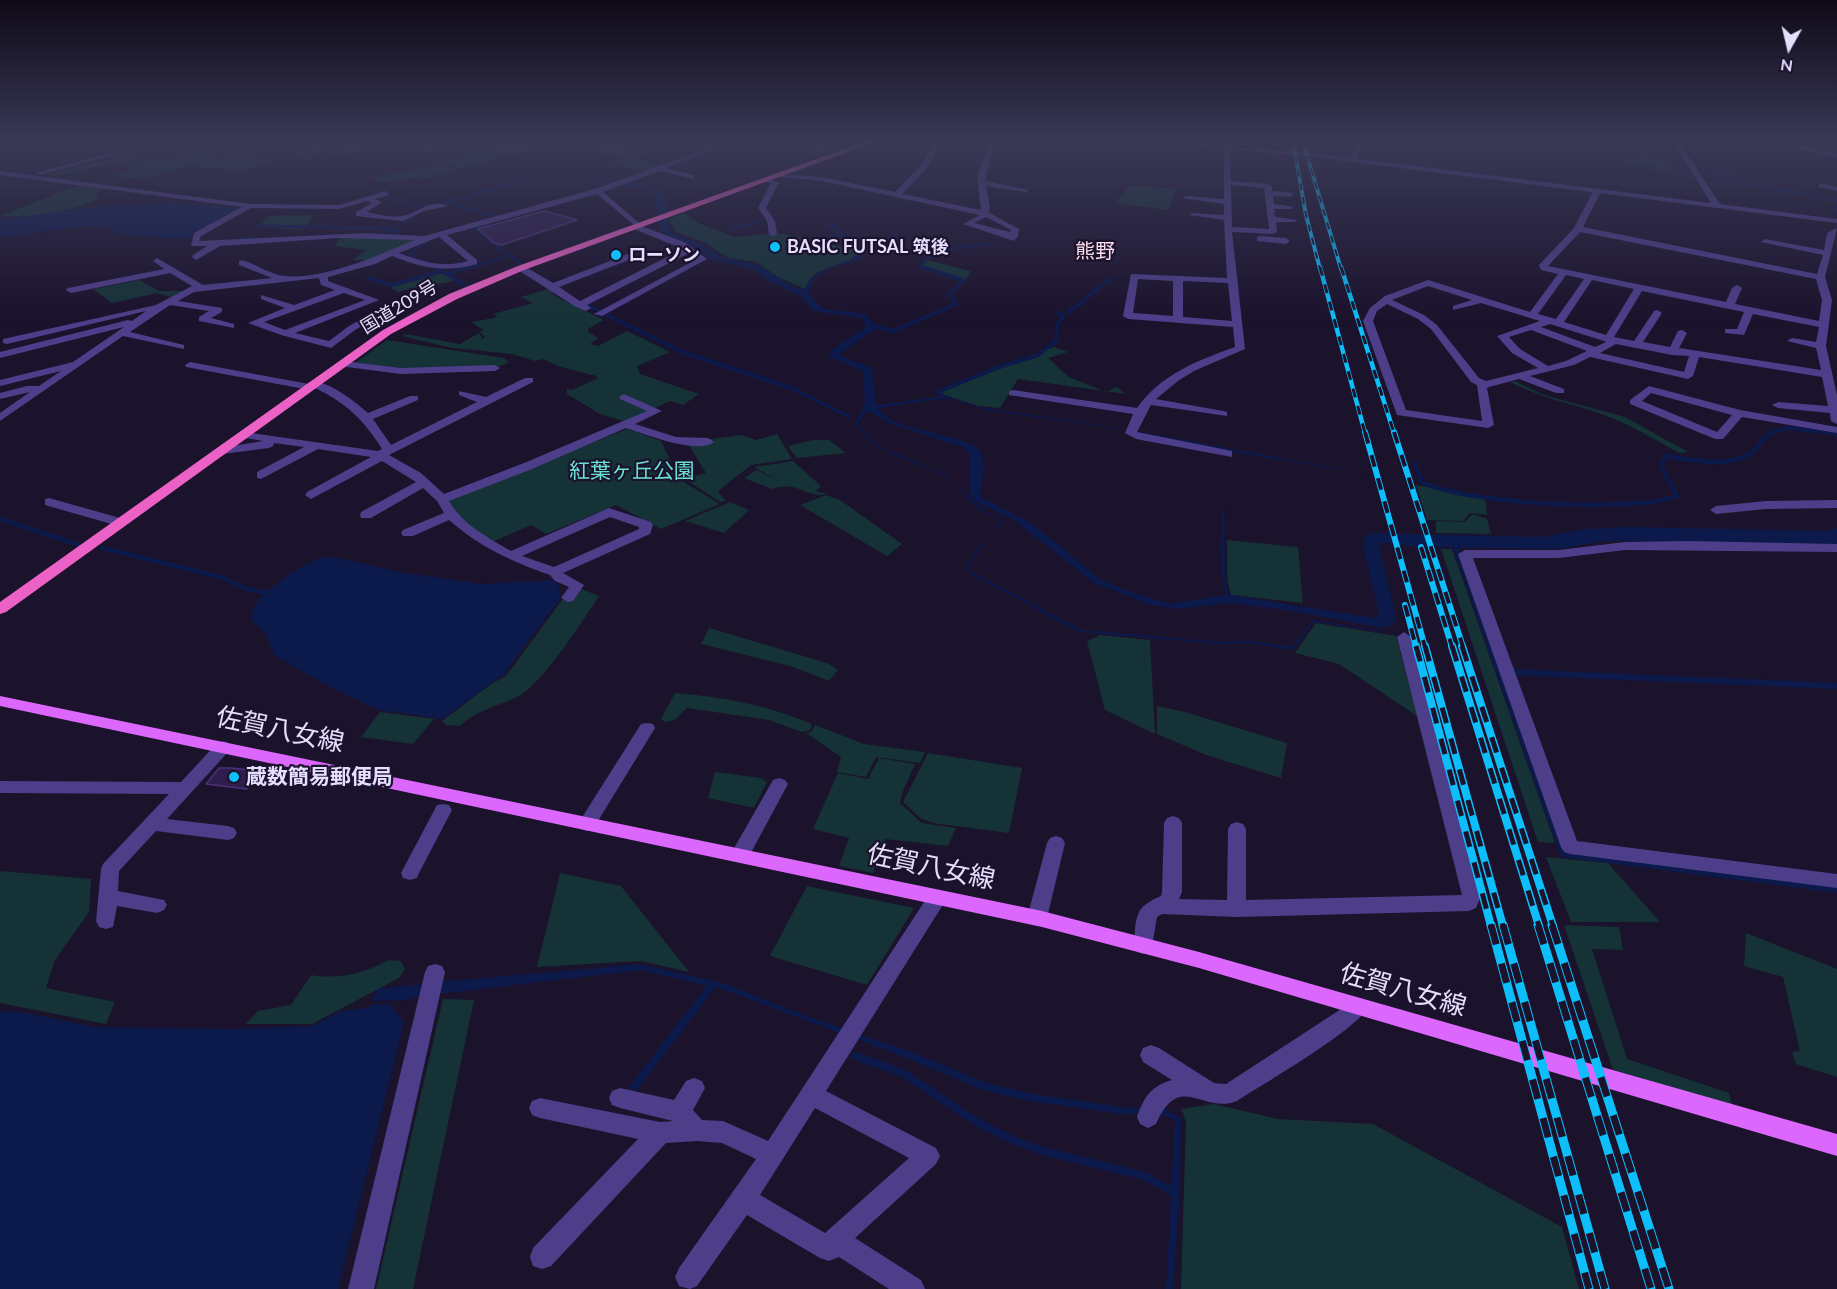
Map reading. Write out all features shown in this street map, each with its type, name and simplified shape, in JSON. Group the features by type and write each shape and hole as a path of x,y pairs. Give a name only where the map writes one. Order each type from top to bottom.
{"highway":[{"name":"国道209号","path":"0,609 312,385 414,315 470,288 521,268 704,202"}],"main road":[{"name":"佐賀八女線","path":"0,701 1037,918 1144,946 1837,1145"}],"street":[{"path":"223,202 250,206 339,207 354,202"},
{"path":"378,202 359,214 403,219 422,209 444,206"},
{"path":"0,418 122,333 192,289 323,275 372,262 425,238 557,202"},
{"path":"521,268 579,305 603,316 703,259 690,249 638,226 611,202"},
{"path":"765,202 762,208 771,221 773,234"},
{"path":"932,202 984,214 1015,229 1013,238 967,224 984,214 985,202"},
{"path":"1228,202 1228,232 1240,349 1188,370 1148,401 1139,412 1131,433 1140,437 1228,454"},
{"path":"1271,202 1273,232"},
{"path":"1591,202 1578,229 1543,266 1544,268 1823,325"},
{"path":"1664,202 1699,208 1717,206 1837,221"},
{"path":"1715,202 1717,206"},
{"path":"250,206 197,235 194,244 396,235 425,238"},
{"path":"1271,206 1290,207"},
{"path":"1193,214 1228,218"},
{"path":"1272,219 1294,220"},
{"path":"1578,229 1653,238 1660,248 1820,277"},
{"path":"1778,405 1835,416 1833,388 1823,361 1821,342 1827,300 1820,277 1832,233 1837,230"},
{"path":"1228,232 1296,234"},
{"path":"1228,232 1286,241"},
{"path":"392,253 420,264 453,269 474,262 441,234"},
{"path":"309,249 314,239"},
{"path":"271,251 279,241"},
{"path":"1765,242 1828,253"},
{"path":"196,256 217,244"},
{"path":"579,305 690,249"},
{"path":"552,287 631,259"},
{"path":"157,261 201,288"},
{"path":"1740,275 1745,262"},
{"path":"242,263 282,278"},
{"path":"71,290 171,270"},
{"path":"282,278 294,270"},
{"path":"1533,314 1563,273"},
{"path":"323,275 324,283 374,300 395,304 361,322 331,345 251,323 344,290"},
{"path":"1233,281 1134,276 1128,316 1238,324"},
{"path":"1178,278 1178,320"},
{"path":"1548,370 1516,351 1502,336 1530,326 1556,321 1589,278"},
{"path":"1639,288 1612,340 1593,352 1548,370 1481,387 1488,425 1401,414 1368,321 1373,310 1386,300 1428,283 1612,340 1694,356 1826,374"},
{"path":"1729,306 1737,288"},
{"path":"264,297 294,308"},
{"path":"1456,308 1483,299"},
{"path":"285,333 374,300"},
{"path":"1386,300 1421,317 1434,327 1475,380 1485,385"},
{"path":"7,341 168,303 219,310 202,319 231,326"},
{"path":"1728,330 1740,333 1750,310"},
{"path":"1641,346 1638,343 1657,313"},
{"path":"1825,313 1837,316"},
{"path":"0,355 140,321"},
{"path":"1530,326 1593,352 1688,376 1694,356"},
{"path":"122,333 180,347"},
{"path":"1672,352 1682,333"},
{"path":"1792,340 1837,341"},
{"path":"1823,361 1837,364"},
{"path":"0,382 80,363"},
{"path":"343,364 400,371 495,368"},
{"path":"190,365 312,385 342,396 366,418 384,454"},
{"path":"1521,377 1560,391"},
{"path":"311,495 384,454 529,380"},
{"path":"0,396 27,389 42,389"},
{"path":"1739,413 1719,437 1634,402 1649,389 1739,413 1837,430"},
{"path":"464,393 486,401"},
{"path":"1013,393 1139,412"},
{"path":"442,499 627,425 656,411 624,397"},
{"path":"366,418 414,398"},
{"path":"1148,401 1223,414"},
{"path":"627,425 675,440 708,442"},
{"path":"244,435 384,454 424,482 442,499 451,515 475,536 510,556 555,572 560,578 577,585 568,598"},
{"path":"219,452 291,441"},
{"path":"261,475 318,445"},
{"path":"366,515 424,482"},
{"path":"49,502 122,523"},
{"path":"1716,510 1766,505 1837,504"},
{"path":"510,556 609,512 646,525 645,531 555,572"},
{"path":"408,533 451,515"},
{"path":"1837,548 1657,545 1625,546 1559,554 1466,554 1570,847 1837,881"},
{"path":"1158,906 1237,909 1382,902 1469,903 1472,894 1404,637"},
{"path":"587,824 647,728"},
{"path":"106,921 110,897 110,869 223,747"},
{"path":"740,855 779,784"},
{"path":"0,786 186,788"},
{"path":"410,873 443,810"},
{"path":"152,824 228,833"},
{"path":"1144,946 1148,914 1169,901 1172,892 1173,824"},
{"path":"1237,829 1235,867 1237,909"},
{"path":"1037,918 1056,843"},
{"path":"110,897 157,905"},
{"path":"688,1277 744,1199 937,898"},
{"path":"361,1289 435,972"},
{"path":"1151,1055 1210,1093 1229,1094 1329,1030 1358,1007"},
{"path":"1148,1117 1152,1102 1164,1092 1199,1086"},
{"path":"679,1112 694,1088"},
{"path":"744,1199 829,1249 835,1240 928,1156 812,1095"},
{"path":"620,1098 679,1112 696,1130"},
{"path":"540,1108 660,1133 696,1130 723,1132 772,1154"},
{"path":"542,1257 660,1133"},
{"path":"835,1240 912,1289"}],"green space":[{"path":"35,202 89,202 64,211 26,216 0,216"},
{"path":"1118,202 1171,202 1168,210"},
{"name":"BASIC FUTSAL 筑後","path":"684,213 700,224 736,237 778,233 862,251 853,258 813,276 805,289 778,277 756,262 728,258 704,242 675,232 669,219"},
{"path":"314,215 303,230 258,227 269,216"},
{"path":"365,236 421,239 373,260 352,260 367,250 335,246 339,238"},
{"path":"926,260 971,271 965,280 923,269 921,266"},
{"path":"442,272 455,281 419,286 399,292 391,286"},
{"path":"139,280 159,291 184,291 171,297 157,293 112,303 93,289"},
{"path":"549,289 555,296 604,320 588,329 588,332 599,338 590,344 598,346 627,331 670,352 637,366 640,374 699,394 683,405 670,401 626,422 600,414 567,394 567,389 572,390 598,378 594,375 599,373 592,375 558,366 543,359 535,361 512,354 452,348 402,336 406,334 460,344 479,333 483,339 485,337 480,332 483,330 471,322 494,318 497,316 493,314 533,303 521,297"},
{"path":"387,340 504,358 509,362 500,366 419,370 355,363"},
{"path":"1054,347 1068,352 1048,358 1069,377 1103,391 1018,379 1000,408 978,406 939,393"},
{"path":"1515,381 1544,395 1625,417 1688,452 1679,453 1609,417 1543,396 1510,382"},
{"path":"1116,387 1126,394 1107,391"},
{"name":"紅葉ヶ丘公園","path":"627,429 661,441 679,479 720,504 661,529 616,505 546,534 531,525 490,543 464,524 446,501"},
{"path":"777,434 792,459 751,465 718,491 726,501 720,502 683,478 706,473 687,442 742,435 756,440"},
{"path":"813,440 829,440 846,453 797,458 788,446"},
{"path":"793,461 821,486 816,491 827,494 813,494 789,487 772,489 744,478 757,470 781,482 754,467"},
{"path":"1416,485 1485,498 1487,515 1470,513 1463,521 1427,520"},
{"path":"826,495 840,500 902,544 887,556 800,505"},
{"path":"730,502 749,510 724,533 685,521"},
{"path":"1472,514 1487,519 1491,534 1436,533 1436,521 1465,522"},
{"path":"1227,540 1298,547 1303,603 1231,595 1227,575"},
{"path":"1441,549 1452,549 1555,843 1538,842"},
{"path":"577,587 599,596 565,647 534,684 518,697 477,714 460,726 446,725 442,721 491,684 506,676 562,600 569,600"},
{"path":"1316,623 1396,636 1417,716 1339,664 1295,653"},
{"path":"709,628 827,663 838,670 829,681 790,666 701,644"},
{"path":"1100,635 1150,640 1155,734 1105,710 1087,641"},
{"path":"675,693 745,703 812,724 810,730 802,732 769,720 687,708 675,720 665,722 661,719"},
{"path":"1157,706 1185,712 1287,743 1281,778 1209,756 1157,734"},
{"path":"380,712 434,719 413,744 361,737"},
{"path":"815,725 864,744 925,752 920,763 876,757 866,777 837,772 841,757 806,733 811,732"},
{"path":"928,753 1022,768 1009,833 933,823 920,818 903,802"},
{"path":"879,758 915,764 900,803 922,823 956,828 948,846 885,839 873,873 839,866 849,838 813,829 838,773 868,779"},
{"path":"715,772 761,778 767,782 754,808 708,798"},
{"path":"1546,857 1608,863 1660,922 1571,922"},
{"path":"0,871 91,879 89,912 55,960 46,988 115,1002 106,1024 0,1003"},
{"path":"560,873 621,886 689,972 641,961 537,967"},
{"path":"807,886 914,908 867,985 770,956"},
{"path":"1564,925 1619,927 1623,950 1592,949 1627,1059 1729,1093 1733,1108 1613,1070"},
{"path":"1746,933 1837,969 1837,1077 1796,1064 1792,1052 1800,1051 1783,977 1744,966"},
{"path":"389,960 401,961 405,969 399,978 312,1024 246,1024 258,1011 291,1005 311,975 342,976 371,969"},
{"path":"443,999 474,1000 413,1289 376,1289"},
{"path":"1214,1104 1278,1119 1373,1124 1562,1227 1579,1289 1181,1289 1186,1121 1181,1109"}],"shaded area":[{"path":"175,202 241,208 190,237 179,239 128,235 115,233 106,227 85,226 0,238 0,220 94,207"},
{"path":"656,202 667,202 668,220 672,233 701,244 726,259 752,263 764,268 789,285 804,290 813,277 827,268 813,280 808,293 823,309 866,314 875,326 874,330 838,355 872,368 876,405 946,396 978,407 1125,429 1372,475 1232,452 1127,430 985,410 947,398 878,408 886,417 899,423 973,445 980,451 984,468 981,497 1031,523 1100,579 1125,590 1169,604 1225,595 1221,551 1224,506 1225,582 1229,595 1374,618 1379,614 1363,547 1364,539 1371,533 1541,537 1585,529 1626,527 1831,531 1828,527 1837,529 1837,544 1606,541 1557,549 1415,547 1382,542 1379,546 1396,617 1394,624 1382,628 1286,610 1230,603 1178,609 1151,605 1094,583 1014,520 978,503 969,494 970,455 963,447 891,424 868,411 858,422 864,433 878,446 945,474 983,510 1005,522 988,534 1002,521 977,508 954,483 933,470 883,450 872,443 855,423 865,404 863,371 828,356 833,349 866,327 862,318 813,311 801,296 768,281 755,270 703,257 687,244 664,234 658,223 656,205 626,209 656,204"},
{"path":"865,252 858,260 829,268 854,259 854,256"},
{"path":"982,543 985,543 967,569 1082,630 1220,642 1248,641 1292,647 1313,620 1416,636 1314,622 1293,650 1248,643 1220,644 1079,632 964,570"},
{"path":"321,557 482,584 554,580 560,589 559,600 504,674 443,719 379,710 332,688 275,656 265,633 251,620 258,601 267,592 301,567"},
{"path":"640,964 726,984 806,1016 909,1051 986,1083 1034,1094 1129,1108 1161,1107 1181,1118 1180,1189 1173,1289 1166,1289 1175,1120 1159,1114 1121,1114 1024,1100 983,1090 909,1059 722,989 641,970 412,997 409,1000 372,1001 377,989"},
{"path":"372,1004 390,1004 404,1022 338,1289 0,1289 0,1011 26,1013 94,1027 236,1029 312,1026 342,1011 368,1008"}],"building":[{"path":"544,211 577,220 502,245 494,243 478,229"},
{"name":"蔵数簡易郵便局","path":"219,768 262,771 247,789 206,784"}],"waterway":[{"path":"403,202 431,207"},
{"path":"449,202 446,203 502,217"},
{"path":"1832,215 1837,207"},
{"path":"388,230 415,215"},
{"path":"727,230 763,220"},
{"path":"490,223 474,229 521,264"},
{"path":"836,234 843,231 829,226 838,223"},
{"path":"259,226 388,230"},
{"path":"388,230 400,232"},
{"path":"824,239 836,234"},
{"path":"836,234 880,243"},
{"path":"865,252 896,234"},
{"path":"242,239 261,238"},
{"path":"425,242 409,256 438,269"},
{"path":"924,269 920,266 934,254 960,247 988,244"},
{"path":"465,269 502,258"},
{"path":"436,267 442,271"},
{"path":"447,274 470,267"},
{"path":"871,326 893,331 956,304 950,294 963,280 922,267"},
{"path":"368,278 392,285 442,271"},
{"path":"442,271 465,286"},
{"path":"1068,313 1110,279"},
{"path":"583,303 682,352 791,388 848,416"},
{"path":"944,397 938,392 993,369 1038,355 1056,341 1057,326 1063,316 1058,313"},
{"path":"1773,432 1788,428 1829,433"},
{"path":"1414,463 1422,482 1444,490 1474,496 1549,504 1624,504 1677,496 1661,466 1666,456 1709,462 1730,461 1750,454 1773,432"},
{"path":"1829,433 1837,434"},
{"path":"0,519 79,545"},
{"path":"1455,547 1490,647"},
{"path":"102,548 221,577 247,589 267,593"},
{"path":"1490,646 1563,854 1837,890"},
{"path":"1509,672 1837,686"},
{"path":"634,1087 711,987"},
{"path":"855,1056 903,1073 980,1124 1011,1139 1039,1150 1145,1176 1173,1192"}],"railway":[{"path":"1304,202 1320,269"},
{"path":"1321,202 1341,269"},
{"path":"1320,267 1365,433"},
{"path":"1341,267 1394,433"},
{"path":"1365,432 1425,647"},
{"path":"1394,432 1463,647"},
{"path":"1421,547 1452,647"},
{"path":"1405,605 1416,647"},
{"path":"1416,646 1491,926"},
{"path":"1425,646 1503,926"},
{"path":"1452,646 1539,926"},
{"path":"1462,646 1553,926"},
{"path":"1491,925 1589,1289"},
{"path":"1503,925 1605,1289"},
{"path":"1538,925 1651,1289"},
{"path":"1552,925 1669,1289"}],"place":[{"name":"BASIC FUTSAL 筑後","path":"775,247"},
{"name":"ローソン","path":"616,255"},
{"name":"蔵数簡易郵便局","path":"234,777"}],"district":[{"name":"熊野","path":"1095,252"}]}
